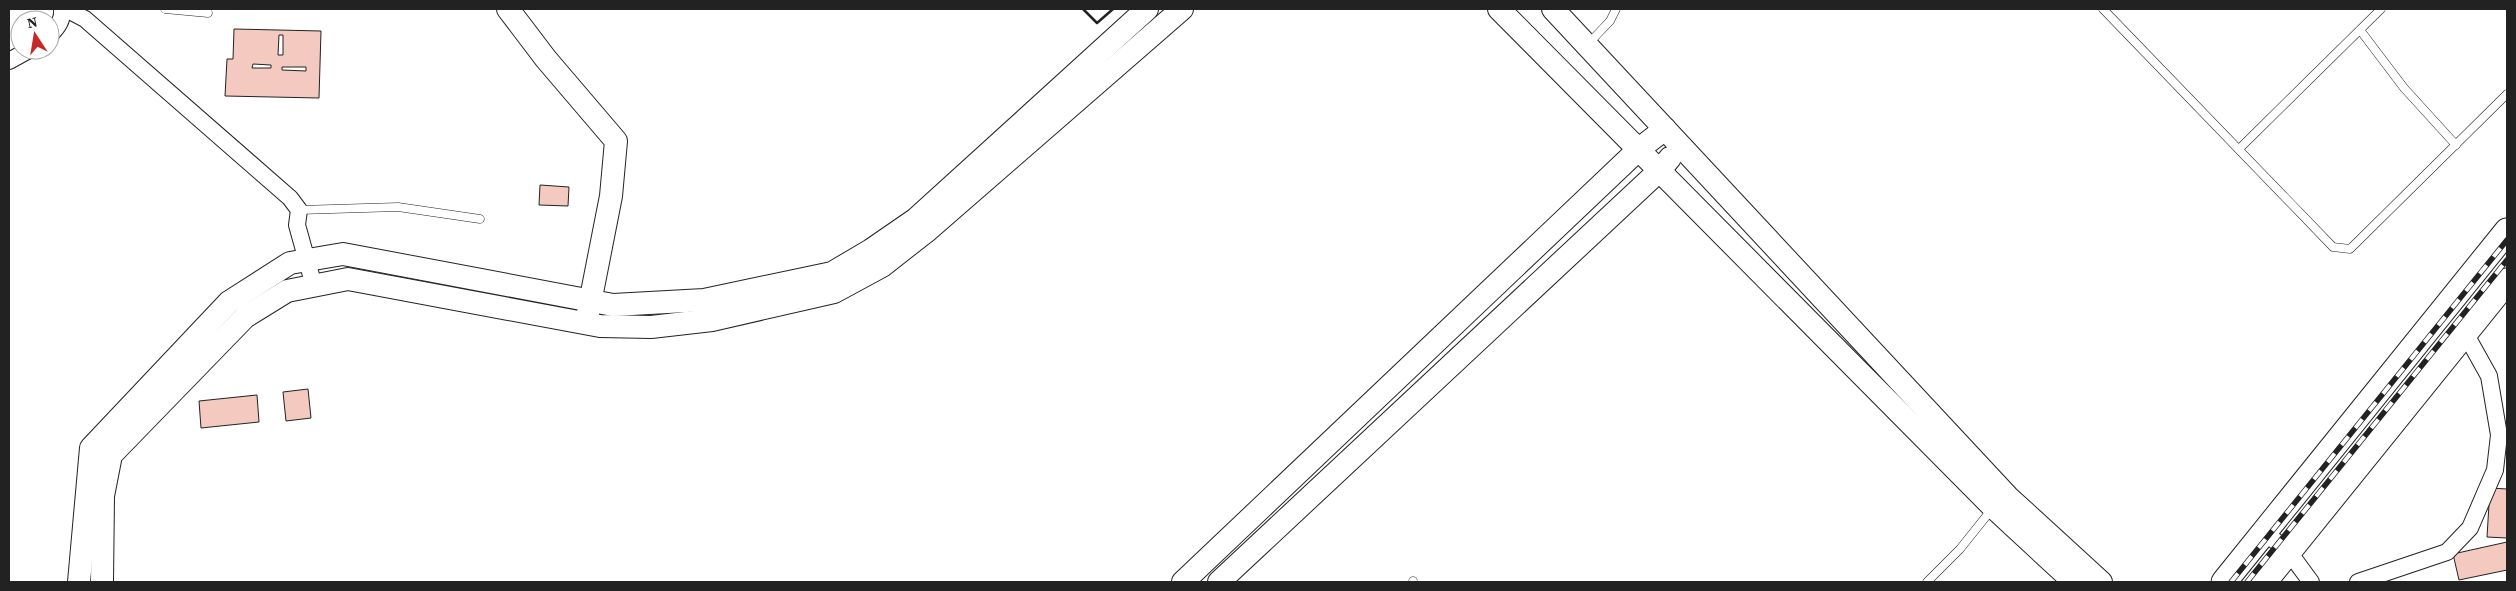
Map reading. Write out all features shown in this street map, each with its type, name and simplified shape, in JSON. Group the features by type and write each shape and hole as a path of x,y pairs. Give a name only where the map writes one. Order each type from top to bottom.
{"main road":[{"path":"2224,582 2507,231"},
{"path":"2264,582 2507,281"}],"street":[{"path":"60,22 64,9 85,19 290,198 299,210 297,225 314,286"},
{"path":"508,9 546,59 616,141 612,196 592,301 585,323"},
{"path":"79,582 91,448 229,302 290,263 343,254 613,305 704,300 832,273 916,219 1147,9"},
{"path":"102,582 103,496 111,455 245,317 287,291 348,279 600,326 651,327 712,320 834,292 882,266 928,230 1182,9"},
{"path":"1499,9 1660,170 2001,502 2101,582"},
{"path":"1553,9 1665,129 2074,582"},
{"path":"1183,582 1639,149 1665,129"},
{"path":"1219,582 1660,170 1680,146"},
{"path":"2358,582 2446,552 2470,528 2492,478 2495,470 2499,435 2489,376 2465,334"},
{"path":"2264,532 2289,552 2311,582"}],"lane":[{"path":"165,9 208,12"},
{"path":"1587,44 1610,21 1616,9"},
{"path":"2103,9 2333,247 2341,249 2350,249 2507,94"},
{"path":"2239,149 2381,9"},
{"path":"2360,30 2404,88 2456,144"},
{"path":"299,210 398,207 480,219"},
{"path":"1927,582 1960,549 2001,502"}],"building":[{"path":"234,29 321,31 319,98 225,96 227,59 233,59","holes":["279,35 283,35 283,55 278,55","253,64 271,65 271,68 252,68","282,67 306,67 306,71 282,70"]},
{"path":"540,185 569,187 568,206 539,205"},
{"path":"308,389 311,418 286,421 283,392"},
{"path":"257,395 259,422 201,428 199,401"},
{"path":"2490,488 2507,489 2507,538 2487,537"},
{"path":"2507,542 2507,570 2459,580 2453,554"}],"railway":[{"path":"2231,582 2507,240"},
{"path":"2247,582 2507,260"}],"wall":[{"path":"1083,9 1097,23 1113,9"}]}
